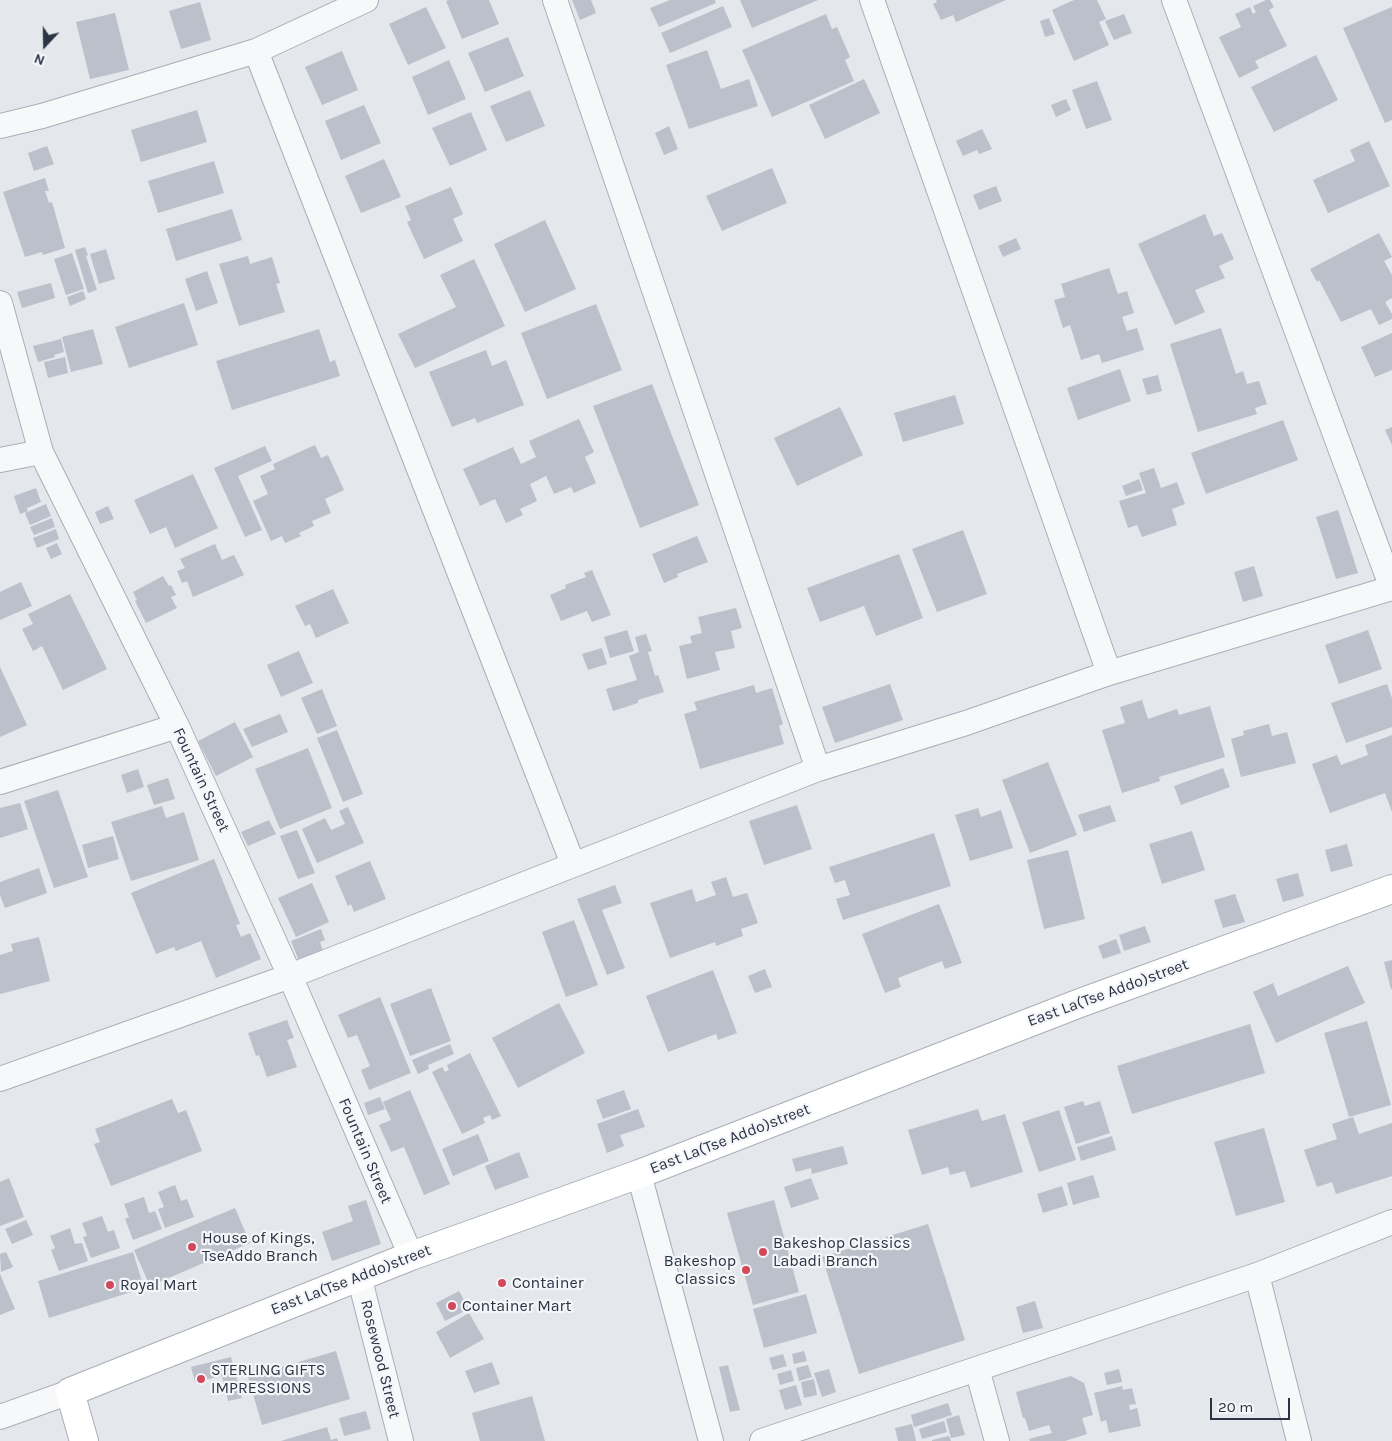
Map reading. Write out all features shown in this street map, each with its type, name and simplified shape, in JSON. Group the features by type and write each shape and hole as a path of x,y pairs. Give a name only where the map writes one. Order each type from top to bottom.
{"street":[{"path":"0,126 42,116 256,51 366,0"},
{"path":"555,0 818,769"},
{"path":"872,0 1109,672"},
{"path":"0,1079 290,976 818,769 966,723 1109,672 1392,588 1174,0"},
{"path":"256,51 573,864"},
{"name":"Fountain Street","path":"0,303 41,452 177,726 290,976 411,1256"},
{"path":"0,460 41,452"},
{"path":"0,782 177,726"},
{"name":"East La(Tse Addo)street","path":"70,1392 411,1256 639,1174 1080,1003 1392,889"},
{"path":"639,1174 711,1441"},
{"path":"762,1441 1257,1275 1392,1222"},
{"path":"1257,1275 1299,1441"},
{"name":"Rosewood Street","path":"359,1276 401,1441"},
{"path":"977,1369 997,1441"},
{"path":"0,1418 70,1392 84,1441"}],"building":[{"path":"489,0 499,24 462,39 446,1"},
{"path":"572,0 591,0 596,13 580,20"},
{"path":"670,0 715,0 716,3 659,27 650,8"},
{"path":"740,0 818,0 752,28"},
{"path":"936,0 1006,0 956,22 953,15 941,20 933,4 937,2"},
{"path":"1074,0 1097,0 1106,19 1099,22 1109,45 1074,61 1052,10"},
{"path":"1270,0 1274,7 1269,10 1287,46 1255,61 1259,68 1239,78 1219,37 1241,27 1235,14 1250,7 1253,14 1256,12 1253,6"},
{"path":"200,2 211,40 181,49 169,11"},
{"path":"723,6 732,27 670,53 661,33"},
{"path":"426,7 446,48 408,65 389,24"},
{"path":"1392,7 1392,120 1385,123 1343,28"},
{"path":"115,13 129,70 90,79 76,22"},
{"path":"826,14 832,29 837,27 850,57 845,60 854,81 772,117 742,50"},
{"path":"1124,14 1132,33 1114,40 1105,21"},
{"path":"1049,18 1055,34 1045,37 1040,21"},
{"path":"508,37 524,76 485,92 468,53"},
{"path":"707,50 721,89 749,79 758,106 689,129 666,65"},
{"path":"342,51 358,90 322,105 305,67"},
{"path":"1316,55 1338,100 1274,132 1251,87"},
{"path":"449,60 466,99 428,115 412,77"},
{"path":"864,79 880,113 825,139 809,105"},
{"path":"1097,81 1112,120 1086,129 1072,90"},
{"path":"530,90 545,126 506,142 490,106"},
{"path":"1066,99 1071,110 1056,117 1051,105"},
{"path":"364,105 381,143 341,160 325,121"},
{"path":"197,110 207,142 141,162 131,130"},
{"path":"471,112 487,150 450,166 432,128"},
{"path":"669,126 678,149 664,155 655,133"},
{"path":"982,129 992,149 979,154 977,150 963,156 956,141"},
{"path":"1369,141 1390,186 1328,213 1313,180 1355,161 1350,150"},
{"path":"47,146 54,164 34,171 28,153"},
{"path":"384,159 401,197 361,213 345,176"},
{"path":"214,161 224,193 158,213 148,181"},
{"path":"772,168 787,203 722,231 706,196"},
{"path":"45,178 49,191 45,191 49,203 52,202 65,248 43,255 42,252 25,257 3,192"},
{"path":"996,186 1002,201 979,210 973,195"},
{"path":"451,187 463,214 453,219 463,241 424,259 407,222 411,220 405,206"},
{"path":"232,209 242,240 176,261 166,229"},
{"path":"1205,214 1214,236 1222,233 1234,259 1219,266 1225,278 1195,290 1205,312 1175,325 1138,244"},
{"path":"545,220 576,289 525,312 494,244"},
{"path":"1379,233 1392,257 1384,261 1392,275 1392,298 1385,302 1392,314 1392,319 1379,325 1371,309 1341,322 1319,280 1317,282 1310,269"},
{"path":"1016,238 1021,249 1003,257 998,246"},
{"path":"85,247 97,290 88,293 75,250"},
{"path":"106,249 115,279 99,284 90,254"},
{"path":"72,253 84,289 66,295 54,259"},
{"path":"248,256 250,264 272,257 280,283 276,284 285,312 239,326 219,264"},
{"path":"474,259 505,326 415,368 398,334 456,307 440,275"},
{"path":"1109,268 1118,294 1127,291 1134,313 1122,317 1127,331 1137,328 1144,350 1102,363 1099,354 1081,360 1070,325 1063,328 1054,300 1065,297 1061,284"},
{"path":"207,271 218,303 196,311 185,279"},
{"path":"51,283 55,298 22,308 17,292"},
{"path":"83,291 86,299 70,306 67,297"},
{"path":"184,303 198,345 129,368 115,327"},
{"path":"596,304 622,370 547,399 521,333"},
{"path":"1221,328 1236,374 1243,371 1247,384 1259,381 1267,404 1255,408 1257,414 1198,432 1170,344"},
{"path":"93,329 103,364 71,372 62,337"},
{"path":"319,329 330,362 335,360 340,376 232,410 216,361"},
{"path":"1392,333 1392,370 1375,377 1361,347"},
{"path":"61,339 64,352 38,362 33,346"},
{"path":"486,350 492,366 506,360 524,405 477,423 475,418 452,427 429,372"},
{"path":"65,357 68,373 48,378 44,362"},
{"path":"1120,369 1131,401 1078,420 1067,388"},
{"path":"1158,375 1162,391 1147,395 1142,379"},
{"path":"652,384 699,505 640,528 593,406"},
{"path":"955,395 964,424 903,442 894,413"},
{"path":"840,407 863,455 797,486 774,438"},
{"path":"579,419 594,452 585,457 596,483 574,493 571,487 554,494 546,476 530,484 537,501 520,509 523,515 506,523 495,499 480,506 463,469 513,447 521,464 536,457 529,441"},
{"path":"1283,420 1298,460 1206,494 1191,453"},
{"path":"1392,427 1392,445 1385,430"},
{"path":"315,445 321,458 328,455 344,490 325,499 331,513 312,521 314,526 299,533 301,536 285,543 282,536 271,541 253,501 268,494 260,476 275,469 273,464"},
{"path":"265,446 272,461 238,476 262,530 245,537 214,468"},
{"path":"1154,468 1161,488 1177,482 1185,504 1172,509 1177,525 1142,537 1137,525 1128,528 1119,501 1146,493 1139,473"},
{"path":"193,474 218,528 175,548 166,527 150,534 134,500"},
{"path":"1139,479 1143,490 1126,496 1122,486"},
{"path":"36,488 41,502 27,508 28,511 20,514 14,496"},
{"path":"46,504 51,516 30,525 25,513"},
{"path":"108,506 114,519 100,524 95,512"},
{"path":"1338,510 1358,573 1336,579 1316,517"},
{"path":"52,518 55,527 34,535 30,527"},
{"path":"56,529 59,539 37,548 33,538"},
{"path":"963,530 987,594 937,612 912,549"},
{"path":"697,536 708,562 677,574 678,577 664,583 652,554"},
{"path":"57,543 62,554 51,559 46,548"},
{"path":"215,544 222,560 234,555 244,575 193,597 187,581 182,583 177,571 185,568 180,559"},
{"path":"899,554 923,618 876,636 864,606 820,622 807,588"},
{"path":"1254,566 1263,596 1243,602 1234,572"},
{"path":"592,570 611,615 592,622 587,611 561,621 550,595 566,588 565,585 586,577 584,573"},
{"path":"163,576 169,586 171,585 176,595 171,597 177,608 146,623 135,601 137,600 133,592"},
{"path":"21,582 32,606 0,620 0,592"},
{"path":"333,589 349,623 316,638 310,624 305,626 295,606"},
{"path":"70,594 107,669 63,690 42,646 33,651 22,629 33,624 28,614"},
{"path":"736,608 742,628 731,631 735,648 715,652 720,670 687,679 679,646 692,643 690,636 702,633 698,617"},
{"path":"627,630 634,651 610,658 604,637"},
{"path":"1368,630 1382,669 1339,684 1325,645"},
{"path":"646,634 652,651 648,652 655,676 658,675 664,692 638,700 638,703 613,711 606,689 637,680 629,656 639,652 635,637"},
{"path":"602,648 607,664 588,670 582,654"},
{"path":"299,651 313,683 281,697 267,665"},
{"path":"0,667 27,725 0,737"},
{"path":"890,684 903,720 835,743 822,707"},
{"path":"1387,684 1392,698 1392,727 1346,743 1331,703"},
{"path":"754,685 756,693 772,688 783,724 779,726 784,744 700,769 684,714 697,710 694,702"},
{"path":"322,689 337,726 317,734 301,698"},
{"path":"1142,700 1148,719 1177,709 1179,715 1210,706 1225,757 1159,777 1160,781 1122,793 1102,730 1125,723 1120,707"},
{"path":"280,714 288,732 252,747 243,729"},
{"path":"235,722 253,757 216,776 198,741"},
{"path":"1269,724 1272,736 1287,732 1296,763 1241,777 1231,739 1244,735 1243,731"},
{"path":"337,730 363,794 343,802 317,738"},
{"path":"1392,735 1392,812 1385,793 1330,813 1312,764 1337,755 1341,765 1368,755 1365,745"},
{"path":"308,748 332,808 280,829 255,769"},
{"path":"1048,762 1077,835 1030,853 1002,780"},
{"path":"1223,768 1230,787 1181,805 1174,786"},
{"path":"138,769 144,787 127,793 121,775"},
{"path":"168,778 175,799 154,805 147,785"},
{"path":"58,790 88,877 54,888 24,801"},
{"path":"20,803 28,829 0,838 0,808"},
{"path":"797,805 812,849 764,865 749,821"},
{"path":"1110,805 1116,821 1084,832 1078,815"},
{"path":"162,806 166,818 184,812 199,860 131,881 111,822"},
{"path":"348,807 364,843 317,863 302,829 325,818 331,830 345,824 339,811"},
{"path":"978,808 981,817 1001,810 1013,848 970,861 955,815"},
{"path":"269,820 276,834 248,846 241,832"},
{"path":"297,830 315,873 298,879 280,836"},
{"path":"1192,831 1205,870 1162,884 1149,844"},
{"path":"934,833 951,886 843,920 836,899 850,895 845,880 835,883 829,867"},
{"path":"113,836 119,859 88,868 82,845"},
{"path":"1347,844 1353,866 1331,872 1325,850"},
{"path":"1068,850 1085,919 1044,929 1027,860"},
{"path":"214,859 240,924 236,925 241,937 250,933 261,959 216,978 201,941 176,951 174,947 156,954 131,893"},
{"path":"370,861 386,899 354,912 351,904 348,906 335,876"},
{"path":"39,868 47,893 5,908 0,895 0,882"},
{"path":"1298,873 1304,896 1283,902 1276,879"},
{"path":"726,877 733,897 747,893 758,923 741,929 743,936 716,946 715,942 670,958 650,903 692,889 696,902 716,895 711,882"},
{"path":"312,883 329,922 296,937 278,898"},
{"path":"615,885 622,903 602,910 625,968 607,975 577,899"},
{"path":"1235,894 1245,922 1223,928 1214,900"},
{"path":"939,904 962,963 945,969 942,961 898,978 901,987 885,993 862,934"},
{"path":"574,920 598,985 566,997 542,932"},
{"path":"1145,926 1151,942 1124,951 1119,935"},
{"path":"321,929 325,940 320,942 323,951 299,961 291,941"},
{"path":"39,937 50,981 0,994 0,955 13,951 11,944"},
{"path":"1116,939 1121,953 1103,959 1098,946"},
{"path":"1392,960 1392,989 1391,989 1384,962"},
{"path":"1348,966 1365,1003 1276,1043 1253,992 1273,983 1278,996"},
{"path":"765,969 772,987 755,993 748,976"},
{"path":"713,970 737,1033 718,1040 716,1034 668,1052 646,996"},
{"path":"431,988 451,1041 410,1056 390,1004"},
{"path":"380,997 411,1073 369,1090 361,1070 370,1066 357,1035 348,1038 338,1015"},
{"path":"559,1003 585,1053 518,1088 492,1038"},
{"path":"287,1020 294,1038 287,1040 297,1067 267,1077 259,1055 256,1056 248,1033"},
{"path":"1367,1021 1391,1105 1349,1117 1324,1033"},
{"path":"1250,1024 1265,1073 1132,1114 1117,1066"},
{"path":"450,1044 454,1054 428,1065 429,1069 418,1074 412,1060"},
{"path":"470,1053 501,1116 492,1120 490,1115 483,1118 485,1123 462,1134 432,1072 442,1067 445,1072 449,1070 447,1065"},
{"path":"410,1090 450,1184 424,1195 404,1147 391,1152 379,1125 391,1120 383,1102"},
{"path":"624,1090 631,1109 603,1119 596,1100"},
{"path":"380,1097 385,1109 368,1115 364,1103"},
{"path":"172,1099 178,1113 186,1110 202,1151 111,1186 94,1144 100,1142 95,1129"},
{"path":"1083,1101 1085,1106 1100,1101 1110,1133 1076,1144 1064,1107"},
{"path":"638,1109 645,1127 620,1135 624,1146 607,1153 597,1124"},
{"path":"978,1109 982,1121 1005,1114 1023,1172 971,1188 965,1171 950,1175 948,1167 922,1175 908,1130"},
{"path":"1059,1110 1076,1160 1039,1172 1022,1122"},
{"path":"1353,1117 1359,1134 1392,1123 1392,1176 1336,1194 1332,1182 1317,1187 1304,1150 1337,1139 1332,1124"},
{"path":"1264,1128 1285,1202 1236,1216 1214,1142"},
{"path":"478,1134 489,1161 453,1176 442,1149"},
{"path":"1112,1136 1116,1150 1081,1161 1077,1147"},
{"path":"843,1146 848,1164 812,1174 811,1168 796,1172 792,1159"},
{"path":"519,1152 529,1177 495,1190 485,1166"},
{"path":"1093,1175 1100,1197 1073,1205 1067,1183"},
{"path":"9,1178 24,1217 0,1226 0,1182"},
{"path":"811,1178 819,1199 791,1208 784,1187"},
{"path":"175,1185 181,1201 187,1199 194,1217 165,1228 158,1209 164,1207 158,1192"},
{"path":"1062,1186 1068,1205 1043,1213 1037,1194"},
{"path":"144,1197 149,1213 155,1211 162,1229 133,1240 125,1219 129,1217 124,1204"},
{"path":"366,1200 381,1244 332,1261 322,1232 353,1221 348,1206"},
{"name":"Bakeshop Classics Labadi Branch","path":"774,1200 799,1292 753,1305 727,1213"},
{"name":"House of Kings, TseAddo Branch","path":"235,1208 250,1243 150,1286 134,1250"},
{"path":"102,1216 108,1232 114,1230 120,1248 91,1258 83,1237 87,1236 82,1223"},
{"path":"26,1220 33,1235 12,1244 5,1229"},
{"path":"928,1224 965,1340 859,1374 822,1257"},
{"path":"70,1228 75,1244 82,1243 88,1261 59,1271 51,1250 55,1248 50,1236"},
{"path":"6,1252 13,1267 1,1272 0,1254"},
{"path":"133,1252 144,1288 49,1318 38,1281"},
{"path":"0,1274 15,1309 0,1315"},
{"name":"Container Mart","path":"459,1291 469,1309 445,1321 436,1303"},
{"path":"806,1294 817,1333 764,1348 753,1309"},
{"path":"1035,1301 1043,1328 1023,1333 1016,1307"},
{"path":"469,1313 484,1339 450,1358 436,1332"},
{"path":"336,1351 350,1399 262,1425 248,1377"},
{"path":"804,1351 807,1361 794,1364 792,1354"},
{"path":"783,1354 787,1366 773,1370 769,1358"},
{"name":"STERLING GIFTS IMPRESSIONS","path":"231,1357 242,1398 228,1401 222,1376 195,1382 191,1367"},
{"path":"492,1362 500,1384 474,1393 465,1371"},
{"path":"728,1365 740,1410 730,1412 719,1367"},
{"path":"808,1365 812,1377 799,1381 796,1368"},
{"path":"829,1369 836,1392 822,1397 814,1373"},
{"path":"1119,1369 1122,1382 1107,1385 1104,1373"},
{"path":"791,1370 794,1381 780,1385 777,1374"},
{"path":"1071,1376 1084,1383 1093,1415 1082,1418 1087,1434 1065,1441 1030,1441 1029,1439 1052,1433 1049,1425 1029,1431 1025,1418 1023,1418 1016,1392"},
{"path":"814,1379 817,1395 804,1398 801,1382"},
{"path":"796,1385 802,1405 785,1410 779,1390"},
{"path":"1122,1386 1123,1390 1132,1388 1136,1404 1129,1405 1130,1410 1137,1408 1141,1426 1109,1433 1106,1420 1101,1422 1094,1393"},
{"path":"532,1396 545,1441 480,1441 472,1413"},
{"path":"948,1403 952,1415 914,1427 911,1415"},
{"path":"366,1411 371,1429 344,1436 339,1418"},
{"path":"959,1415 965,1435 951,1438 946,1419"},
{"path":"944,1421 947,1432 922,1439 919,1429"},
{"path":"912,1424 916,1441 898,1441 895,1428"},
{"path":"327,1427 331,1440 337,1438 338,1441 281,1441"},
{"path":"949,1436 951,1441 932,1441 932,1440"}],"place":[{"name":"House of Kings, TseAddo Branch","path":"192,1247"},
{"name":"Bakeshop Classics Labadi Branch","path":"763,1252"},
{"name":"Bakeshop Classics","path":"746,1270"},
{"name":"Container","path":"502,1283"},
{"name":"Royal Mart","path":"110,1285"},
{"name":"Container Mart","path":"452,1306"},
{"name":"STERLING GIFTS IMPRESSIONS","path":"201,1379"}]}
